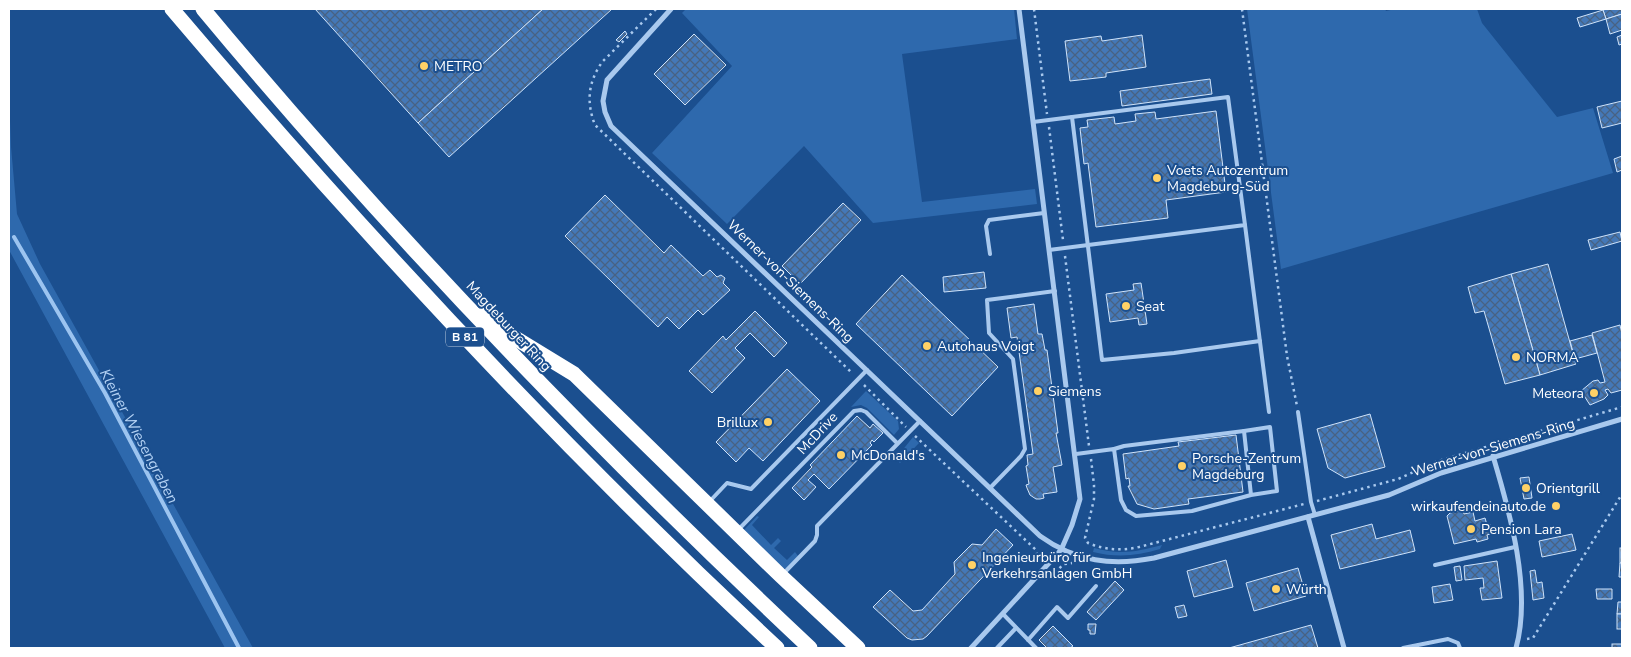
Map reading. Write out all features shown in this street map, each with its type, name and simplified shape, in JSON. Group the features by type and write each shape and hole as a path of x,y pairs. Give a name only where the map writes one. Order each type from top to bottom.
{"highway":[{"name":"B 81","path":"172,9 334,196 507,382 696,573 776,648"},
{"name":"Magdeburger Ring","path":"203,9 374,207 613,458 710,554 810,648"},
{"path":"440,276 468,294 515,338 574,374 736,533 858,648"}],"street":[{"name":"Werner-von-Siemens-Ring","path":"671,9 607,80 603,101 608,120 615,131 1040,536 1061,550 1103,562 1114,563 1154,558 1389,495 1441,472 1622,420"},
{"path":"971,648 1061,550 1072,526 1080,499 1076,454 1019,9"},
{"path":"1492,456 1506,500 1522,595 1519,639 1516,648"},
{"path":"1308,517 1344,648"}],"lane":[{"path":"1033,122 1228,98 1269,412"},
{"path":"1072,117 1102,360 1174,353 1260,341"},
{"path":"990,254 986,226 989,220 1044,213"},
{"path":"1050,250 1244,225"},
{"path":"990,488 1021,456 1025,449 1013,359 989,333 987,300 1055,291"},
{"path":"707,505 727,483 751,489 867,370"},
{"name":"McDrive","path":"736,533 855,411 866,412 897,443"},
{"path":"1298,412 1311,502 1315,515"},
{"path":"781,576 814,541 817,535 817,526 920,421"},
{"path":"1076,454 1270,427 1277,491 1192,511 1136,516 1126,510 1121,500 1114,449"},
{"path":"1244,431 1251,496"},
{"path":"1435,565 1515,547"},
{"path":"1028,640 1057,607 1068,618 1096,586"},
{"path":"1003,614 1036,648"},
{"path":"997,648 1016,628"},
{"path":"1403,648 1448,639 1458,643 1460,648"}],"path":[{"path":"1034,9 1090,452 1094,494 1085,538 1091,545"},
{"path":"1242,9 1287,356 1298,412"},
{"path":"1515,438 1622,407"},
{"path":"1519,639 1533,638 1622,494"}],"shaded area":[{"path":"686,9 1014,9 1017,39 902,54 922,202 1035,189 1037,204 873,223 804,146 727,224 652,153 732,66 682,13"},
{"path":"1247,9 1385,9 1386,11 1395,9 1477,9 1482,23 1557,117 1593,108 1613,173 1281,269"},
{"path":"9,94 11,147 17,214 40,264 253,648 225,648 9,250"},
{"path":"866,391 898,421 899,429 894,435 867,408 861,405 851,407"},
{"path":"913,437 919,443 900,463 892,456 901,452"},
{"path":"757,516 759,517 752,525 771,545 778,538 781,541 774,548 787,560 795,552 798,556 787,568 783,569 743,531"},
{"path":"1162,545 1160,549 1135,555 1119,556 1093,552 1094,548 1128,552"}],"building":[{"name":"METRO","path":"315,9 543,9 418,123"},
{"path":"543,9 612,9 449,157 418,123"},
{"path":"1622,9 1622,14 1606,19 1603,10"},
{"path":"1603,10 1606,19 1580,27 1577,18"},
{"path":"1622,14 1622,30 1610,34 1606,19"},
{"path":"625,31 627,34 619,42 616,40"},
{"path":"694,34 726,65 685,105 654,74"},
{"path":"1142,35 1146,67 1106,73 1106,77 1070,81 1065,41 1101,36 1102,41"},
{"path":"1622,35 1622,44 1619,45 1617,37"},
{"path":"1210,79 1212,94 1122,106 1120,91"},
{"path":"1622,101 1622,123 1602,128 1597,107"},
{"name":"Voets Autozentrum Magdeburg-Süd","path":"1216,111 1226,192 1166,200 1168,218 1096,227 1088,163 1084,164 1080,128 1088,127 1087,120 1114,117 1115,124 1136,121 1135,114 1155,112 1156,119"},
{"path":"1622,156 1622,170 1617,172 1614,159"},
{"path":"605,195 664,253 671,245 703,276 710,270 717,277 721,275 725,278 723,283 730,290 703,315 698,310 679,329 667,317 658,327 565,236"},
{"path":"843,203 861,220 800,284 782,266"},
{"path":"1620,232 1622,241 1591,250 1588,240"},
{"path":"1548,264 1576,364 1540,375 1511,274"},
{"path":"984,272 986,288 944,292 943,277"},
{"path":"1511,274 1540,375 1505,384 1484,311 1475,313 1468,287"},
{"name":"Autohaus Voigt","path":"902,275 998,367 952,416 856,324"},
{"name":"Seat","path":"1141,283 1147,324 1139,325 1138,318 1110,322 1106,294 1134,290 1133,284"},
{"name":"Siemens","path":"1034,304 1038,334 1042,334 1045,350 1047,350 1058,433 1056,433 1062,465 1053,467 1057,492 1043,494 1044,498 1040,499 1030,495 1026,485 1029,484 1026,466 1028,465 1027,455 1033,454 1017,337 1011,338 1007,308"},
{"path":"755,311 787,343 774,357 750,333 735,348 745,358 712,393 689,371 723,336 726,340"},
{"path":"1620,325 1622,334 1622,390 1611,393 1608,389 1605,390 1608,395 1604,399 1590,405 1581,391 1593,381 1605,382 1592,333"},
{"path":"1592,335 1597,353 1575,359 1570,341"},
{"name":"Brillux","path":"787,369 820,401 763,461 749,448 736,462 716,442"},
{"path":"1370,414 1385,467 1345,478 1328,468 1317,429"},
{"name":"McDonald's","path":"857,416 870,428 873,424 883,433 874,442 872,440 870,443 872,445 829,489 814,474 808,480 816,487 804,500 792,488 812,467 810,465"},
{"name":"Porsche-Zentrum Magdeburg","path":"1236,435 1243,492 1188,499 1189,504 1154,509 1137,504 1128,486 1130,486 1129,478 1126,479 1123,454 1179,446 1178,442"},
{"name":"Orientgrill","path":"1529,477 1532,498 1524,499 1520,478"},
{"name":"Pension Lara","path":"1463,510 1464,514 1473,512 1475,521 1485,518 1487,525 1490,524 1493,533 1487,535 1488,539 1477,542 1476,539 1454,544 1447,516 1450,513"},
{"path":"1372,524 1376,539 1410,530 1415,551 1340,569 1331,535"},
{"path":"996,529 1013,545 923,639 912,640 907,638 873,607 890,590 913,611 922,610 955,574 954,562 972,544 982,545"},
{"path":"1572,534 1576,550 1542,557 1539,541"},
{"path":"1620,548 1622,548 1622,563 1620,563"},
{"path":"1226,560 1233,587 1194,597 1187,571"},
{"path":"1497,561 1502,598 1482,600 1480,588 1484,588 1483,578 1465,580 1464,566"},
{"path":"1620,563 1622,563 1622,577 1619,577"},
{"path":"1460,566 1462,580 1456,581 1454,567"},
{"name":"Würth","path":"1298,568 1306,596 1254,611 1246,583"},
{"path":"1535,570 1537,583 1542,582 1544,598 1533,600 1530,571"},
{"path":"1115,581 1124,590 1096,620 1087,612"},
{"path":"1450,584 1453,600 1434,603 1432,587"},
{"path":"1596,589 1612,589 1612,599 1597,599"},
{"path":"1618,602 1622,602 1622,614 1617,614"},
{"path":"1184,605 1187,616 1178,618 1175,607"},
{"path":"1617,614 1622,614 1622,629 1617,629"},
{"path":"1088,624 1096,624 1095,634 1090,634"},
{"path":"1311,625 1318,648 1229,648"},
{"path":"1053,626 1073,646 1070,648 1047,648 1039,640"},
{"path":"1612,644 1622,644 1622,648 1612,648"}],"waterway":[{"name":"Kleiner Wiesengraben","path":"14,237 105,393 239,648"}],"place":[{"name":"METRO","path":"424,66"},
{"name":"Voets Autozentrum Magdeburg-Süd","path":"1157,178"},
{"name":"Seat","path":"1126,306"},
{"name":"Autohaus Voigt","path":"927,346"},
{"name":"NORMA","path":"1516,357"},
{"name":"Siemens","path":"1038,391"},
{"name":"Meteora","path":"1594,393"},
{"name":"Brillux","path":"768,422"},
{"name":"McDonald's","path":"841,455"},
{"name":"Porsche-Zentrum Magdeburg","path":"1182,466"},
{"name":"Orientgrill","path":"1526,488"},
{"name":"wirkaufendeinauto.de","path":"1556,506"},
{"name":"Pension Lara","path":"1471,529"},
{"name":"Ingenieurbüro für Verkehrsanlagen GmbH","path":"972,565"},
{"name":"Würth","path":"1276,589"}]}
